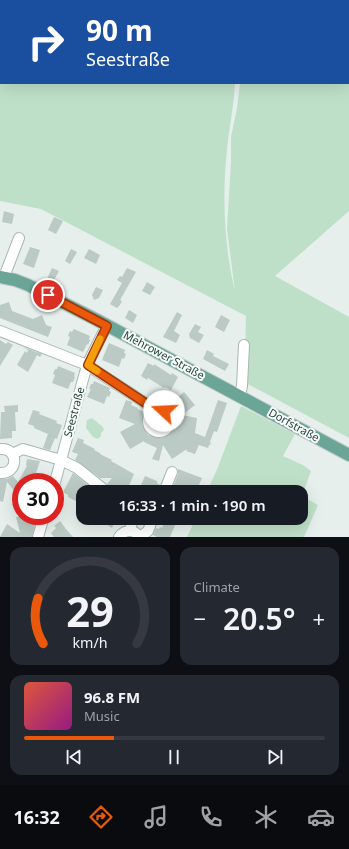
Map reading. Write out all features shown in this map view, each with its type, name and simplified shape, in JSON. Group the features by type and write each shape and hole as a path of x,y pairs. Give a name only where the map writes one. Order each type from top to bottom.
{"main road":[{"name":"Mehrower Straße","path":"2,277 28,285 240,396"},
{"name":"Dorfstraße","path":"240,396 349,455"}],"street":[{"path":"2,277 19,238"},
{"name":"Seestraße","path":"57,473 88,365 107,326"},
{"path":"0,331 88,365 150,406 153,411"},
{"path":"240,396 242,386 244,345"},
{"path":"0,449 7,450 12,454 14,459 13,467 7,472 0,473"},
{"path":"12,454 22,449 61,460 77,468 98,485"},
{"path":"167,485 172,472"},
{"path":"38,537 41,525"},
{"path":"130,531 131,525"},
{"path":"119,537 122,533 130,531 136,533 140,537 148,531 150,525"}],"green space":[{"path":"0,84 235,84 225,167 224,203 228,257 235,291 227,229 231,137 240,84 349,84 349,211 275,276 349,317 349,438 244,382 246,316 41,209 0,201"},
{"path":"241,406 295,434 283,456 303,465 311,471 306,485 210,485"},
{"path":"92,418 103,427 104,430 98,439 93,437 86,428 87,420"},
{"path":"308,499 318,505 304,537 187,537 193,525 308,525"}],"building":[{"path":"4,211 14,214 12,224 2,222"},
{"path":"54,217 63,221 56,234 48,230"},
{"path":"30,247 40,250 34,268 23,264"},
{"path":"71,249 77,252 70,264 65,261"},
{"path":"89,249 100,255 96,264 84,258"},
{"path":"52,268 59,271 53,282 47,279"},
{"path":"127,268 136,272 120,300 122,301 120,305 117,308 110,304 122,283 117,280 120,276 122,277"},
{"path":"147,282 155,287 150,295 142,291"},
{"path":"96,287 103,290 99,298 94,300 92,295"},
{"path":"9,302 12,311 33,319 42,315 46,325 52,327 48,337 0,318 0,305"},
{"path":"129,310 137,315 133,323 125,318"},
{"path":"177,312 182,315 174,331 180,335 176,343 163,337"},
{"path":"221,315 230,320 224,332 215,327"},
{"path":"195,324 201,327 198,332 204,335 199,343 190,338 189,334"},
{"path":"74,329 90,336 88,345 87,344 83,352 67,345 70,337 68,336 70,331 72,332"},
{"path":"0,340 6,344 8,342 13,345 0,366"},
{"path":"109,343 125,350 124,353 126,354 124,359 122,358 119,367 102,360"},
{"path":"23,347 42,354 40,357 37,355 28,372 17,365 25,351 27,353 28,350"},
{"path":"207,350 214,354 213,356 229,364 225,371 203,359"},
{"path":"148,363 154,366 154,364 171,375 172,373 178,377 171,390 141,376"},
{"path":"58,366 75,373 73,382 71,382 68,389 52,383 55,375 53,374"},
{"path":"94,381 110,388 109,391 111,392 109,397 107,396 104,404 87,397 91,389 89,389 91,384 93,384"},
{"path":"184,392 195,405 182,415 197,418 195,433 205,437 218,400 227,403 217,432 214,431 210,442 211,444 208,448 199,445 195,454 186,451 187,449 172,459 163,445 159,461 152,459 157,448 144,441 130,449 120,432 135,424 119,418 126,400 132,402 131,405 138,408 137,409 145,412 142,423 148,435 162,438 173,431 175,417 167,407"},
{"path":"18,405 18,412 15,412 16,431 12,431 12,438 0,439 1,412 5,412 4,406"},
{"path":"33,410 40,412 39,414 57,421 56,423 62,425 57,439 55,438 50,450 43,448 48,434 28,424"},
{"path":"78,438 84,440 83,443 134,474 129,485 108,485 107,484 112,478 100,478 75,460 78,454 72,452"},
{"path":"27,459 40,461 36,473 23,473 27,466"},
{"path":"178,469 202,478 199,485 174,485 178,474"},
{"path":"73,473 88,485 76,485 76,501 68,497 68,495 64,493"},
{"path":"12,476 12,488 7,482 3,502 0,501 0,479 7,479"},
{"path":"145,476 157,481 160,485 141,485"},
{"path":"7,524 20,533 18,525 35,525 32,537 0,537"},
{"path":"63,525 73,537 54,537 51,533 56,528 54,526"},
{"path":"163,525 175,525 170,537 157,537 153,535 156,528 162,528"}],"slow traffic":[{"path":"97,371 88,365 100,339"}],"route":[{"path":"48,295 107,326 88,365 150,406 153,411 164,411"}]}
